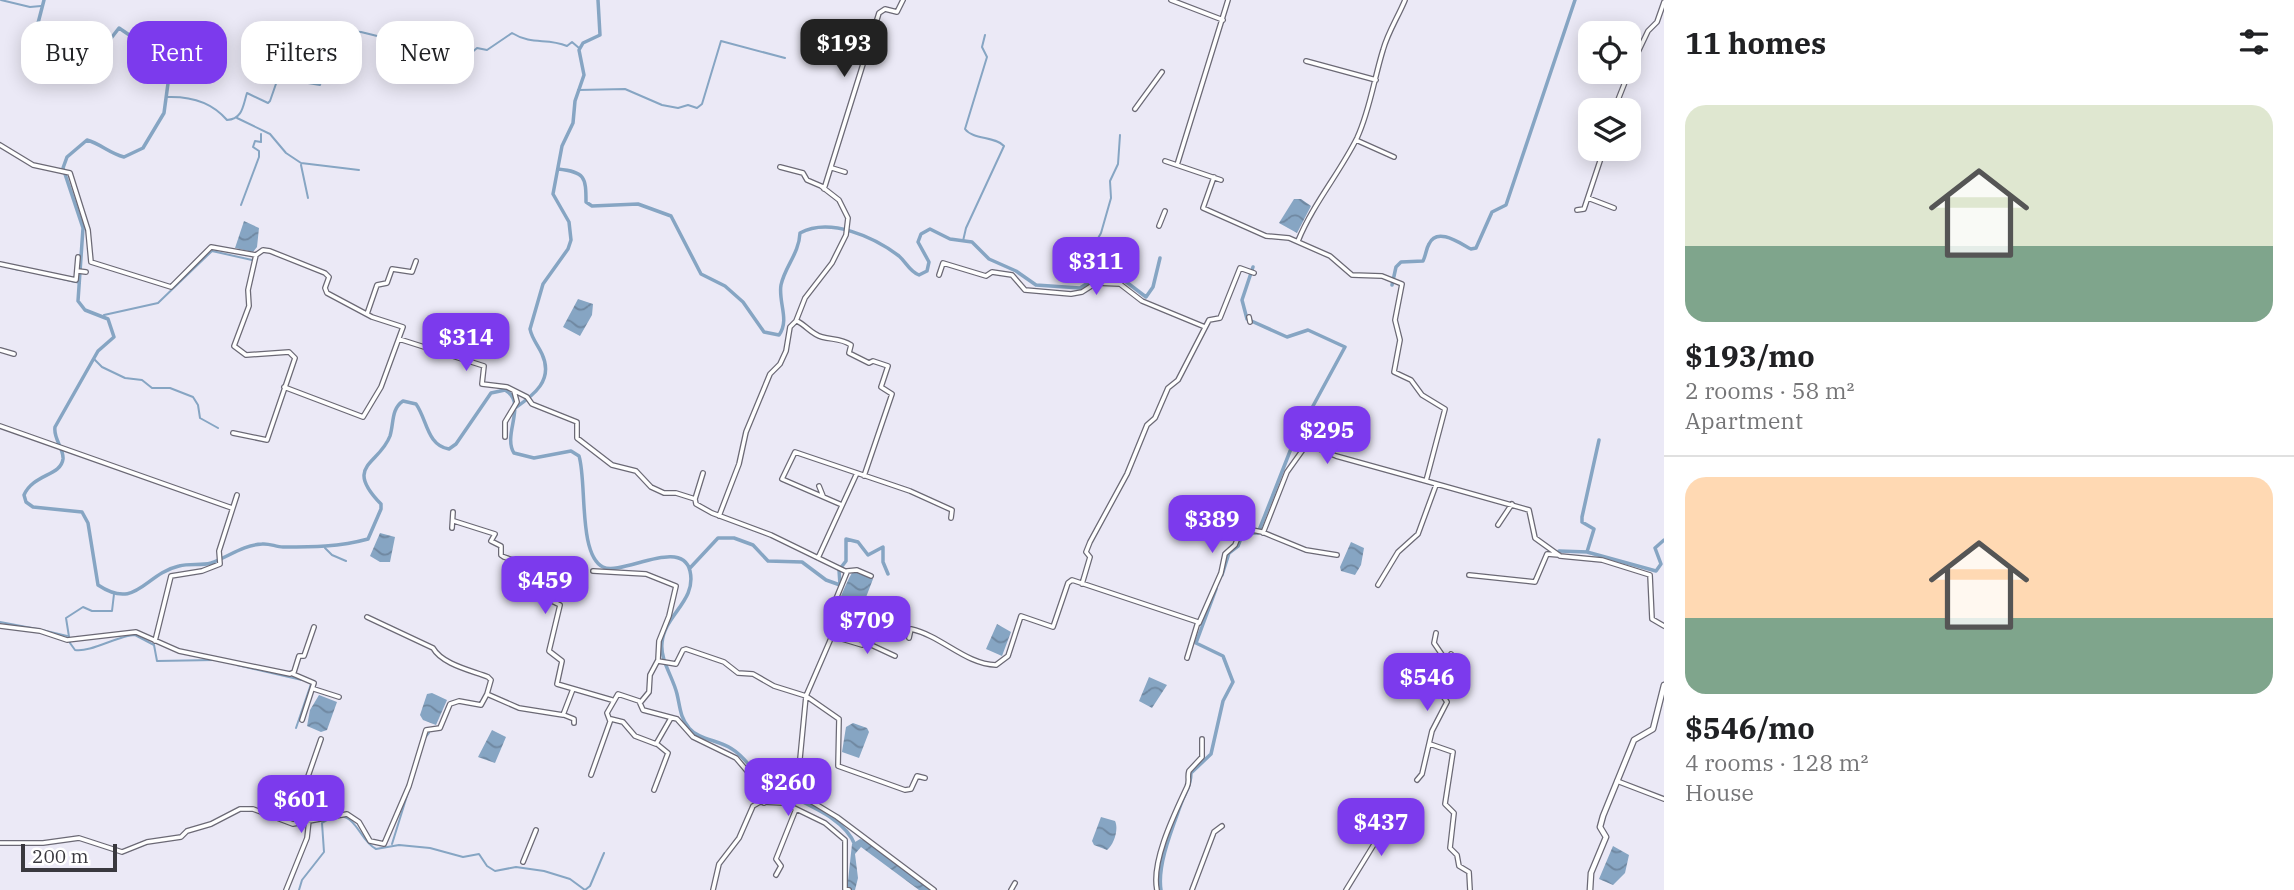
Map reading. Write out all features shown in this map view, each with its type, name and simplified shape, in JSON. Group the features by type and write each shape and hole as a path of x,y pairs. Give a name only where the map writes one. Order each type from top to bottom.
{"street":[{"path":"824,189 879,13 885,9 897,12 903,0"},
{"path":"1171,0 1223,20"},
{"path":"1177,165 1228,0"},
{"path":"1298,241 1312,210 1324,199 1356,141 1384,46 1405,0"},
{"path":"1641,46 1648,31 1657,22 1664,2"},
{"path":"1306,61 1376,80"},
{"path":"1135,109 1162,72"},
{"path":"1356,141 1394,157"},
{"path":"0,145 33,165 68,171 88,230 91,262 171,287 211,247 256,256"},
{"path":"1165,161 1221,180"},
{"path":"1577,210 1583,211 1600,161"},
{"path":"719,516 739,464 746,432 770,374 780,364 786,351 790,327 796,321 805,298 832,263 848,229 848,218 839,200 807,180 803,173 780,167"},
{"path":"832,168 845,172"},
{"path":"1214,177 1203,208 1266,236 1298,241 1336,259 1352,275 1391,279 1403,286 1396,314 1396,333 1399,340 1394,372 1411,380 1422,395 1445,409 1426,481"},
{"path":"1588,198 1614,208"},
{"path":"1159,226 1165,211"},
{"path":"233,433 267,440 284,387 295,362 293,353 246,355 234,346 247,313 256,256 262,250 284,254 325,273 329,277 325,288 327,293 368,314 402,327 382,387 363,417 284,387"},
{"path":"0,264 76,280 81,272 78,257"},
{"path":"368,314 377,285 387,283 392,269 412,272 416,261"},
{"path":"939,275 945,263 986,276 992,272 1012,275 1025,290 1040,292 1077,293 1096,283 1120,284 1142,301 1205,327"},
{"path":"1082,584 1090,559 1086,551 1127,474 1147,425 1155,418 1210,318 1220,318 1240,268 1254,273"},
{"path":"796,321 825,339 843,340 851,345 849,353 869,363 873,361 888,366 881,387 892,394 864,475"},
{"path":"400,339 484,366 482,384 503,385 531,402 575,420 577,438 612,465 641,473 655,490 695,499"},
{"path":"0,350 13,354"},
{"path":"505,437 505,422 515,406 514,390"},
{"path":"0,426 232,508"},
{"path":"1263,532 1287,472 1307,443 1336,456 1529,510 1535,538 1559,555"},
{"path":"842,505 782,478 795,452 910,491 953,510 951,518"},
{"path":"703,473 696,504 719,516 771,535 846,571 857,570 871,576"},
{"path":"818,558 857,473"},
{"path":"1378,585 1398,552 1418,534 1436,485"},
{"path":"819,486 823,496"},
{"path":"155,641 170,577 202,571 220,562 219,555 237,495"},
{"path":"1498,525 1512,504"},
{"path":"1226,509 1222,520 1242,529 1263,532 1306,550 1337,555"},
{"path":"452,528 453,512"},
{"path":"454,520 495,534 491,541 501,546 501,555 546,571 546,598 560,605 549,651 562,661 557,684 612,700"},
{"path":"1187,658 1221,573 1225,554 1235,545 1242,529"},
{"path":"1469,575 1535,582 1547,554 1602,560 1650,575 1653,619 1664,625"},
{"path":"593,571 646,574 676,586 659,642 658,661 650,675 649,692 640,703"},
{"path":"788,804 793,793 806,696 832,636 829,616 843,587 846,571"},
{"path":"867,643 876,628 901,634 911,629 933,635 982,663 996,665 1008,656 1021,615 1053,627 1068,581 1135,599 1199,623"},
{"path":"0,842 43,843 79,838 122,852 153,841 181,837 187,831 211,824 240,809 253,810 287,823 350,815 362,825 370,841 376,845 387,846 426,730 440,728 450,704 459,701 481,705 491,680 454,664 437,655 433,648 367,617"},
{"path":"0,626 40,631 69,639 134,631 187,653 293,674 313,681 314,689 302,720"},
{"path":"293,674 299,656 304,656 314,627"},
{"path":"909,638 911,629"},
{"path":"1436,633 1434,642 1449,665"},
{"path":"832,636 856,645 867,643 895,656"},
{"path":"658,661 676,664 683,650 687,649 724,662 738,673 753,674 774,686 806,696 839,719 838,766 905,790 911,789 917,776 925,778"},
{"path":"1417,780 1432,731 1447,702 1440,689 1451,654"},
{"path":"1590,890 1591,873 1606,837 1601,822 1634,740 1653,729 1664,685"},
{"path":"314,689 339,697"},
{"path":"564,715 573,689"},
{"path":"487,694 519,708 564,715 574,719 575,723"},
{"path":"591,775 610,720 607,713 612,700 618,694 640,703 643,710 677,719 693,737 742,763 765,792 764,803"},
{"path":"657,744 671,718"},
{"path":"610,720 623,722 635,736 657,744 668,753 654,790"},
{"path":"301,821 307,803 305,785 321,739"},
{"path":"1157,890 1157,865 1180,799 1189,784 1189,771 1202,757 1202,739"},
{"path":"1430,744 1453,752 1446,804 1454,813 1450,848 1457,855 1459,866 1469,872 1470,890"},
{"path":"1617,781 1664,799"},
{"path":"793,793 837,817 934,890"},
{"path":"713,890 719,864 739,838 752,806 764,803 788,804 825,822 847,842 847,890"},
{"path":"776,875 780,866 776,859 796,809"},
{"path":"1346,890 1392,815"},
{"path":"286,890 307,838 309,820"},
{"path":"1192,890 1214,832 1222,826"},
{"path":"523,862 536,830"},
{"path":"1011,890 1015,883"}],"water":[{"path":"1294,199 1301,199 1311,206 1297,233 1279,223"},
{"path":"244,221 259,228 257,247 253,252 235,248"},
{"path":"578,299 593,304 592,315 580,336 563,327"},
{"path":"380,533 395,537 390,562 380,562 370,556"},
{"path":"1351,542 1364,548 1361,565 1355,575 1341,571 1340,567"},
{"path":"853,571 873,579 860,613 872,622 864,641 833,628 836,609"},
{"path":"997,624 1011,632 1002,656 986,649"},
{"path":"1149,677 1167,685 1152,708 1139,701"},
{"path":"432,693 447,700 436,725 423,720 420,715 427,694"},
{"path":"319,695 337,702 327,730 321,732 307,726 310,710"},
{"path":"853,723 867,728 869,732 859,758 842,752 846,727"},
{"path":"492,730 506,737 495,763 478,757"},
{"path":"1101,817 1115,821 1116,824 1115,837 1107,850 1094,845 1092,841"},
{"path":"860,839 867,841 933,890 919,890 861,847 855,854 858,878 855,890 847,890 852,844"},
{"path":"1613,846 1629,855 1625,873 1613,885 1599,879"}],"waterway":[{"path":"1,0 30,7 41,6"},
{"path":"44,0 37,27 57,40 81,40 102,50 119,28 144,45 173,44 185,47 188,53 181,66 169,76 164,113 143,148 124,157 87,140 67,157 63,168 83,228 78,301 85,310 108,319 114,337 98,351 55,427 63,455 61,465 34,483 24,495 26,502 33,507 82,512 88,523 98,585 111,592 132,593 167,570 183,565 211,563 255,545 315,547 368,539 381,504 370,491 364,473 385,446 399,404 403,401 416,404 436,443 449,449 456,444 491,393 505,390 514,403 511,437 514,453 534,458 571,451 579,456 587,533 595,560 603,567 612,568 664,557 676,557 685,561 690,571 689,591 668,624 662,649 686,724 698,735 727,746 737,753 770,785 830,817 849,834 855,845"},
{"path":"515,408 535,392 546,372 542,354 530,329 543,284 568,249 571,240 569,222 553,194 562,146 573,123 575,101 584,75 579,50 583,43 600,35 598,0"},
{"path":"1392,285 1396,267 1401,262 1423,261 1429,244 1438,236 1449,238 1471,249 1476,248 1492,212 1506,205 1575,0"},
{"path":"166,97 207,104 227,120 239,114 247,93 268,103 278,78 320,85 335,30 361,32 454,55 463,52 470,54 477,48 487,50 512,33 526,39 567,46 572,42 579,48"},
{"path":"963,241 966,228 1004,146 973,135 965,129 987,57 982,47 985,35"},
{"path":"578,90 625,89 662,105 678,108 688,105 697,108 702,104 721,41 785,58"},
{"path":"237,118 270,134 286,153 301,163 359,170"},
{"path":"241,205 259,157 259,151 253,147 255,141 261,142 261,134"},
{"path":"1088,283 1083,265 1101,233 1111,198 1110,181 1118,164 1120,135"},
{"path":"301,165 308,198"},
{"path":"558,169 574,172 582,177 586,202 592,206 638,204 671,216 701,274 725,286 743,302 764,332 779,335 784,323 781,291 783,278 797,247 800,233 812,229 838,228 865,236 899,256 919,275 927,271 929,262 918,242 921,234 930,229 950,239 972,242 989,259 1016,271 1036,285 1080,288 1094,279 1106,277 1125,281 1146,297 1153,287 1160,258"},
{"path":"104,315 158,303 212,251 252,260"},
{"path":"4,266 19,270"},
{"path":"1222,575 1229,553 1238,546 1243,533 1258,533 1294,441 1345,347 1308,330 1287,337 1247,319 1242,300 1253,267"},
{"path":"41,274 80,283"},
{"path":"94,359 102,367 125,378 142,380 152,388 170,388 193,397 198,405 200,418 218,428"},
{"path":"1599,440 1582,517 1582,522 1594,529 1587,552 1656,571 1661,564 1655,548 1664,540"},
{"path":"690,568 718,538 734,538 753,545 768,561 802,562 826,580 840,585 839,570 846,561 846,539 858,542 868,555 883,547 883,562 888,574"},
{"path":"325,548 332,555 346,561"},
{"path":"1559,551 1588,552"},
{"path":"1161,890 1163,858 1189,786 1191,773 1211,754 1223,701 1233,682 1223,656 1196,643 1216,589"},
{"path":"114,594 112,611 92,611 83,607 66,618 70,643 75,650 88,649 135,635 154,645 157,661 214,660"},
{"path":"0,622 37,629"},
{"path":"42,630 67,636"},
{"path":"237,665 302,680"},
{"path":"296,728 311,684"},
{"path":"425,738 429,733"},
{"path":"392,844 414,773"},
{"path":"299,890 302,880 324,852 322,823 342,817 349,819 376,849 399,845 430,848 463,857 479,854 487,866 495,871 516,867 544,871 570,879 585,890 590,886 604,853"}]}
